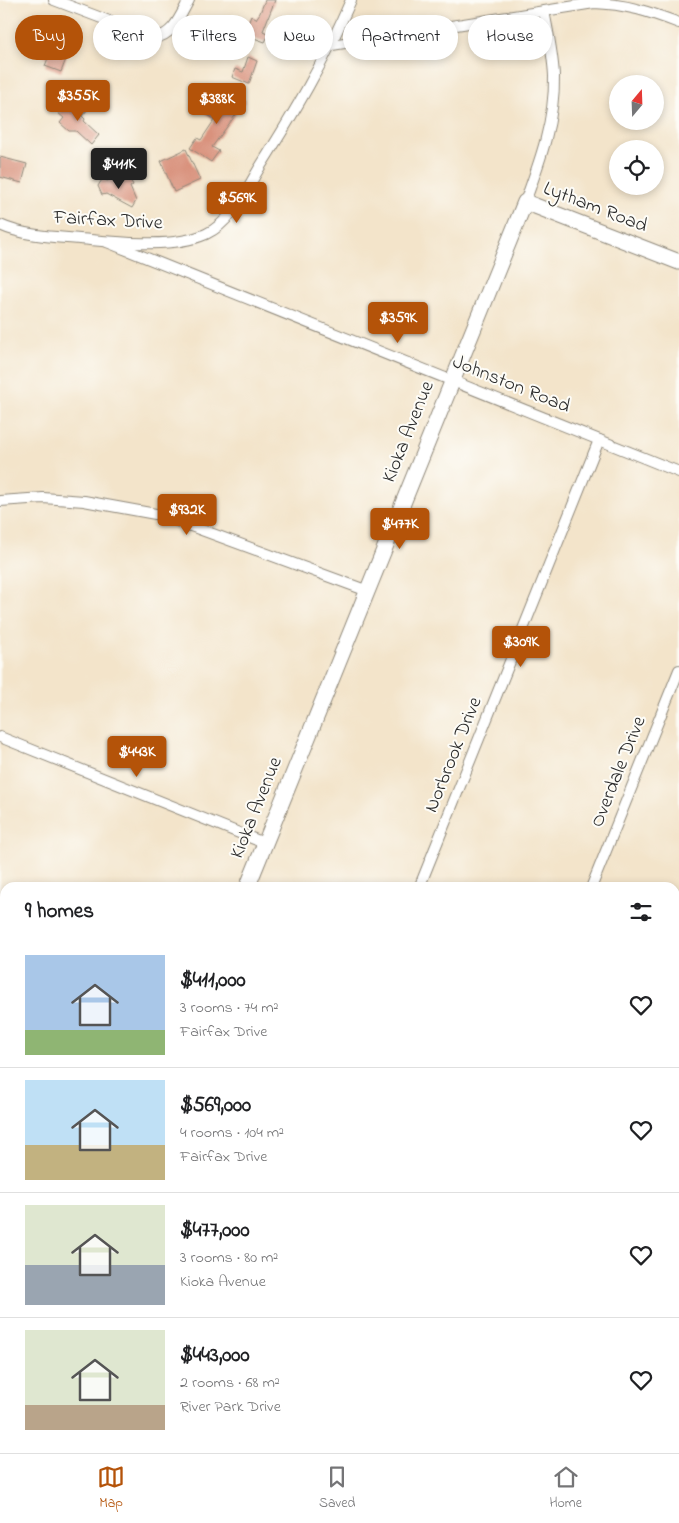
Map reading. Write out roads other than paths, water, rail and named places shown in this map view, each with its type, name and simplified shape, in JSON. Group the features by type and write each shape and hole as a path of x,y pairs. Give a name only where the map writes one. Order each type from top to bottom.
{"street":[{"path":"54,0 154,38 167,34 176,24 189,0"},
{"name":"Fairfax Drive","path":"333,43 351,0"},
{"path":"333,45 594,3 618,4 644,9 679,24"},
{"name":"Kioka Avenue","path":"249,882 540,163 553,101 554,75 544,11"},
{"name":"Fairfax Drive","path":"0,225 43,235 108,242 178,242 207,234 221,224 234,209 323,60"},
{"name":"Lytham Road","path":"525,202 679,262"},
{"name":"Johnston Road","path":"108,242 373,347 679,472"},
{"name":"Norbrook Drive","path":"421,882 599,440"},
{"path":"0,500 43,498 84,501 161,514 368,591"},
{"name":"Overdale Drive","path":"593,882 679,670"},
{"path":"0,737 264,843"}]}
